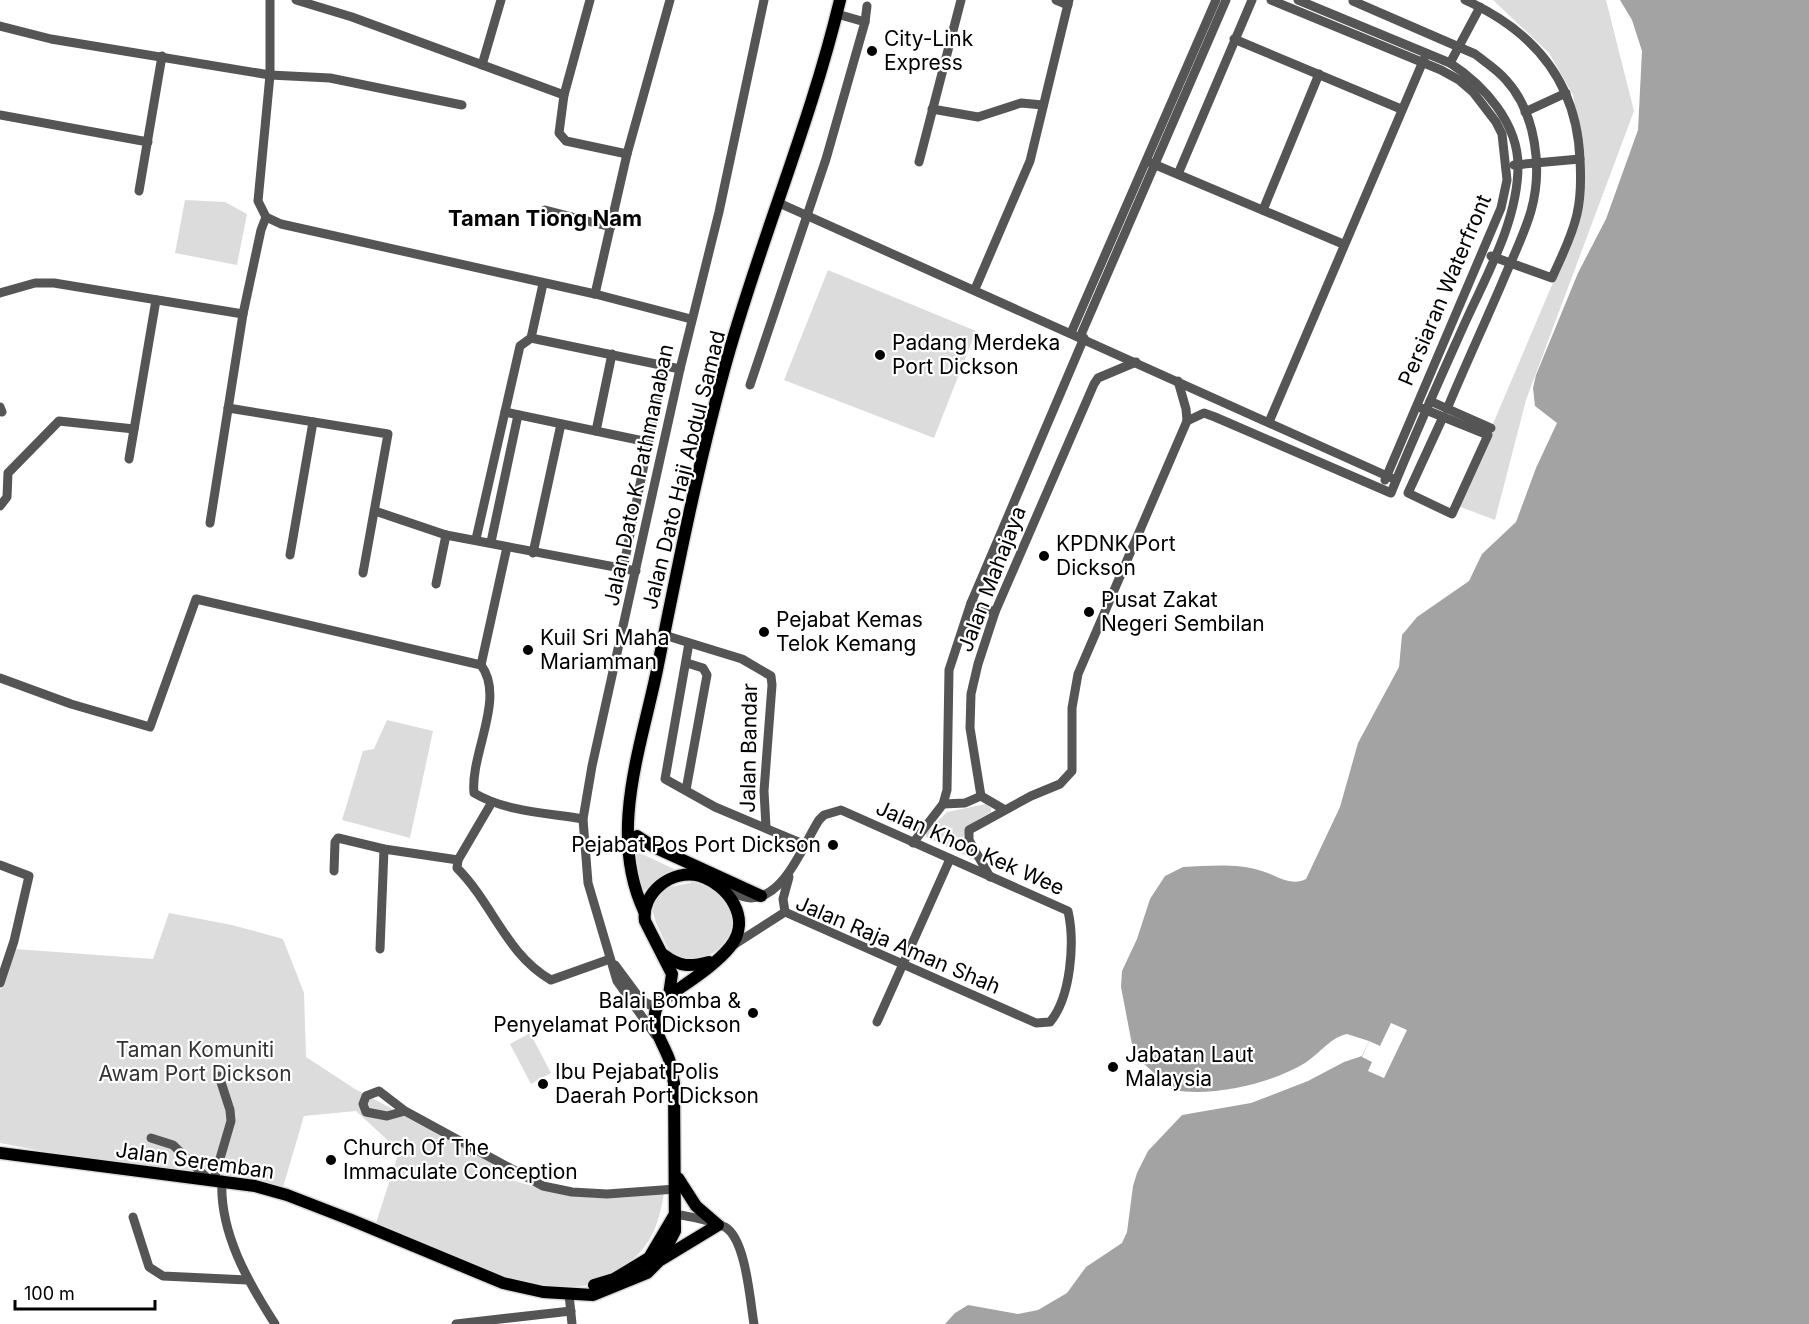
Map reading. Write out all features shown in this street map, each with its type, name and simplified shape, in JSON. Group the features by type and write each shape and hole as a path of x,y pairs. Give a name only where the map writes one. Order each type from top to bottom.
{"main road":[{"name":"Jalan Dato Haji Abdul Samad","path":"644,911 636,895 628,853 627,818 664,634 724,369 811,109 840,0"},
{"path":"627,818 637,836 652,852 725,889 732,898 739,919 736,937 730,947 658,1004"},
{"path":"637,836 654,847 761,896"},
{"path":"669,995 672,974 645,921 644,911 652,893 660,885 677,878 698,876"},
{"path":"662,954 676,964 692,967 716,960"},
{"name":"Jalan Seremban","path":"583,1292 593,1295 647,1273 660,1260 675,1230 674,1083 670,1062 654,1024 658,1004"},
{"name":"Jalan Seremban","path":"0,1153 214,1179 287,1195 503,1283 543,1292 569,1294 583,1292 624,1274 649,1258 675,1214"},
{"path":"660,1260 718,1225 696,1206 676,1175"}],"street":[{"path":"270,0 270,75 258,201 266,217 281,224 595,294 691,319"},
{"path":"296,0 352,17 564,95"},
{"path":"482,65 501,0"},
{"path":"590,0 564,95 559,133 566,141 627,154"},
{"path":"595,294 627,154 670,0"},
{"name":"Jalan Dato K Pathmanaban","path":"663,1043 617,981 588,883 583,819 592,766 691,319 719,212 764,0"},
{"path":"919,162 961,0"},
{"path":"975,289 1028,167 1068,2 1056,0"},
{"path":"913,843 943,804 949,772 946,743 948,670 971,603 1216,0"},
{"path":"1150,163 1226,0"},
{"path":"1178,174 1252,0"},
{"name":"Persiaran Waterfront","path":"1271,0 1344,25 1425,59 1459,80 1473,92 1499,128 1507,166 1506,192 1483,253 1382,488"},
{"name":"Persiaran Waterfront","path":"1298,0 1344,25"},
{"path":"1465,0 1495,14 1524,35 1541,53 1566,93 1576,116 1580,159 1578,213 1552,278 1483,253"},
{"path":"1344,25 1353,1 1475,54 1507,81 1525,112 1535,147 1536,164 1531,211 1511,263 1408,493 1452,514 1488,435 1445,413"},
{"path":"750,385 808,214 865,22 867,6"},
{"path":"1450,63 1480,7"},
{"path":"837,14 865,22"},
{"path":"0,26 51,39 270,75 330,78 462,105"},
{"path":"1234,39 1401,109"},
{"path":"139,191 162,56"},
{"path":"1269,422 1401,109 1425,59"},
{"name":"Persiaran Waterfront","path":"1396,480 1494,257 1515,195 1518,165 1516,146 1504,118 1479,86 1450,63 1425,59"},
{"path":"1263,210 1318,74"},
{"path":"1525,112 1566,93"},
{"path":"932,109 978,117 1021,103 1043,105"},
{"path":"0,116 148,142"},
{"path":"1507,166 1580,159"},
{"path":"1150,163 1343,244"},
{"path":"779,203 808,214 1396,480 1391,493 1204,413 1186,421"},
{"path":"545,210 611,227"},
{"path":"210,523 243,314 261,230 266,217"},
{"path":"0,293 35,283 54,284 243,314"},
{"path":"531,338 543,284"},
{"path":"129,459 156,300"},
{"path":"1462,301 1489,313"},
{"path":"476,539 520,345 531,338 680,369"},
{"path":"596,431 612,354"},
{"name":"Jalan Mahajaya","path":"981,796 970,728 971,694 985,639 1094,384 1098,378 1136,362"},
{"path":"623,569 664,365"},
{"path":"990,877 968,832 974,824 1060,784 1072,771 1072,708 1078,675 1186,421 1186,409 1178,381"},
{"path":"1416,406 1428,406 1491,428"},
{"path":"228,408 388,434 363,573"},
{"path":"505,412 648,442"},
{"path":"491,542 518,415"},
{"path":"0,506 7,497 8,472 59,421 134,429"},
{"path":"290,555 313,422"},
{"path":"533,553 561,424"},
{"path":"375,511 446,535 636,571"},
{"path":"436,584 446,535"},
{"path":"507,547 481,665 490,683 490,697 473,783 474,793 492,802 583,819"},
{"path":"0,678 71,704 150,727 196,599 481,665"},
{"path":"971,603 995,612"},
{"name":"Jalan Bandar","path":"664,634 742,659 771,676 764,791 766,827"},
{"name":"Jalan Bandar","path":"689,643 665,779 715,807 803,844"},
{"path":"686,790 707,675 703,668 687,663"},
{"path":"943,804 965,803 981,796 1005,810"},
{"path":"492,802 458,860 457,868 481,897 513,948 539,973 551,981 610,959"},
{"name":"Jalan Khoo Kek Wee","path":"789,873 803,844 824,815 841,810 1068,910 1072,934 1070,957 1062,1001 1055,1016"},
{"path":"334,871 335,842 338,838 384,849 458,860"},
{"path":"380,949 384,849"},
{"path":"877,1022 950,859"},
{"path":"0,865 29,876 13,945 0,983"},
{"path":"725,889 745,897 761,896 770,893 789,873"},
{"path":"785,912 783,899 789,873"},
{"name":"Jalan Raja Aman Shah","path":"730,947 785,912 1036,1023 1047,1024 1055,1016"},
{"name":"Jalan Dato K Pathmanaban","path":"610,959 641,1000 650,1005 658,1004"},
{"path":"214,1179 231,1121 230,1110 219,1076"},
{"path":"405,1111 543,1186 572,1192 607,1194 676,1189"},
{"path":"151,1138 173,1145 214,1179 235,1250 247,1280 275,1324"},
{"path":"675,1214 718,1225 726,1228 733,1235 741,1253 754,1324"},
{"path":"133,1217 149,1267 162,1276 247,1280"},
{"path":"569,1294 572,1324"},
{"path":"456,1324 571,1311"}],"green space":[{"path":"1493,0 1606,0 1634,111 1526,400 1495,520 1458,506 1572,238 1582,142 1573,95 1549,53"},
{"path":"185,200 225,202 247,214 237,265 175,253"},
{"name":"Padang Merdeka Port Dickson","path":"828,270 976,331 934,438 784,380"},
{"path":"387,720 433,731 410,838 342,820 363,751 374,749"},
{"path":"986,804 991,808 991,812 969,825 963,837 975,860 926,837 926,833 947,812"},
{"path":"636,851 678,871 660,878 641,893 634,855"},
{"path":"694,882 712,889 723,897 731,910 732,928 723,944 709,955 689,960 672,957 656,923 651,905 666,888"},
{"name":"Taman Komuniti Awam Port Dickson","path":"169,913 232,925 283,939 304,993 306,1057 355,1089 496,1164 491,1174 560,1194 664,1193 658,1219 649,1241 624,1266 598,1281 583,1286 557,1287 531,1284 477,1268 375,1226 397,1158 396,1148 356,1111 304,1116 283,1187 254,1181 73,1157 0,1143 0,990 15,949 153,959"},
{"path":"530,1033 551,1073 531,1084 510,1044"}],"shaded area":[{"path":"1620,0 1809,0 1809,1324 945,1324 955,1313 968,1305 1018,1314 1038,1310 1067,1293 1086,1267 1122,1243 1127,1232 1137,1173 1148,1151 1182,1115 1251,1103 1308,1081 1344,1062 1362,1056 1369,1041 1347,1034 1330,1042 1305,1063 1258,1083 1206,1092 1173,1090 1134,1055 1121,987 1122,971 1137,939 1150,899 1165,876 1183,867 1242,867 1262,871 1289,881 1306,879 1340,807 1358,743 1399,667 1402,635 1417,617 1469,581 1482,554 1516,522 1536,468 1557,423 1535,406 1533,388 1536,375 1578,273 1606,219 1638,130 1642,51 1632,20"}],"pier":[{"path":"1391,1023 1407,1030 1384,1078 1368,1071 1372,1062 1362,1057 1369,1041 1380,1046"}],"place":[{"name":"City-Link Express","path":"872,51"},
{"name":"Padang Merdeka Port Dickson","path":"880,355"},
{"name":"KPDNK Port Dickson","path":"1044,556"},
{"name":"Pusat Zakat Negeri Sembilan","path":"1089,612"},
{"name":"Pejabat Kemas Telok Kemang","path":"764,632"},
{"name":"Kuil Sri Maha Mariamman","path":"528,650"},
{"name":"Pejabat Pos Port Dickson","path":"833,845"},
{"name":"Balai Bomba & Penyelamat Port Dickson","path":"753,1013"},
{"name":"Jabatan Laut Malaysia","path":"1113,1067"},
{"name":"Ibu Pejabat Polis Daerah Port Dickson","path":"543,1084"},
{"name":"Church Of The Immaculate Conception","path":"331,1160"}],"district":[{"name":"Taman Tiong Nam","path":"545,218"}]}
